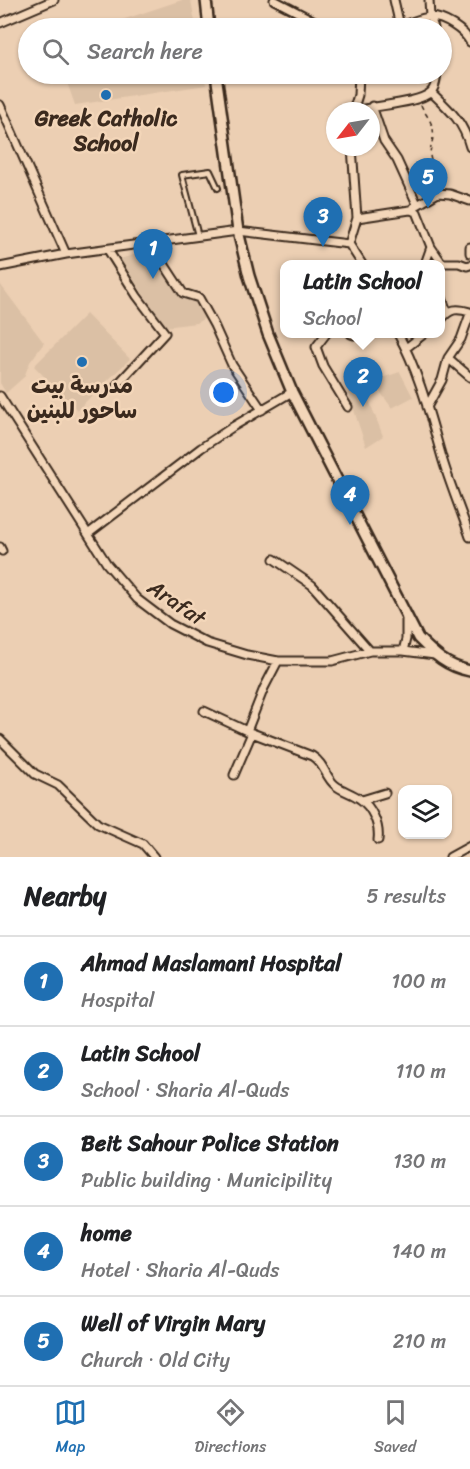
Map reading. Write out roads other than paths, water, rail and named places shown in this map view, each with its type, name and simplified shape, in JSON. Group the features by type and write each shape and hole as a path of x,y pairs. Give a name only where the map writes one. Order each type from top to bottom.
{"main road":[{"path":"206,0 208,18"},
{"path":"217,84 238,231 252,286 268,334 292,392 418,638 435,655 453,668 470,671"}],"street":[{"path":"0,23 54,0"},
{"path":"274,0 309,18"},
{"path":"394,0 398,18"},
{"path":"429,0 430,17"},
{"path":"452,25 466,34 470,42"},
{"path":"356,102 359,84"},
{"path":"380,105 419,98 431,92 435,84"},
{"path":"431,92 453,113 465,130 470,147"},
{"path":"0,105 66,254"},
{"path":"380,129 384,141 398,160 417,204"},
{"path":"349,244 357,218 353,156"},
{"path":"410,210 438,192 470,201"},
{"path":"357,218 410,210 417,212 431,247 440,260"},
{"path":"0,267 66,254 238,231 349,244"},
{"path":"152,244 183,293 198,298 214,325 232,365 262,410"},
{"path":"349,244 359,260"},
{"path":"428,260 431,247"},
{"path":"470,247 470,253"},
{"path":"108,250 136,296 165,333 117,385"},
{"path":"445,263 459,263 467,267 470,265"},
{"path":"445,306 447,312"},
{"path":"427,407 442,380 448,358 461,339 470,314 455,309 445,315"},
{"path":"322,338 316,347 323,366 348,407"},
{"path":"401,338 427,407 444,465 470,537"},
{"path":"406,348 418,338"},
{"path":"448,358 470,377"},
{"path":"88,534 193,454 292,392"},
{"name":"Arafat","path":"0,396 107,564 137,599 170,624 207,643 246,656 278,661 332,662 370,651 403,651 435,655"},
{"path":"274,559 312,585 370,651"},
{"path":"403,651 406,639 406,617"},
{"path":"234,775 278,661"},
{"path":"204,711 320,761 334,784 362,800 376,819 379,831 378,840"},
{"path":"0,739 35,774 58,785 98,824 143,844 154,857"},
{"path":"362,800 385,793"},
{"path":"450,857 470,846"}],"lane":[{"path":"199,237 182,175 210,171 218,188"}],"place":[{"name":"Greek Catholic School","path":"106,95"},
{"name":"Well of Virgin Mary","path":"428,208"},
{"name":"Beit Sahour Police Station","path":"323,247"},
{"name":"Ahmad Maslamani Hospital","path":"153,279"},
{"name":"مدرسة بيت ساحور للبنين","path":"82,362"},
{"name":"Latin School","path":"363,407"},
{"name":"home","path":"350,525"}]}
